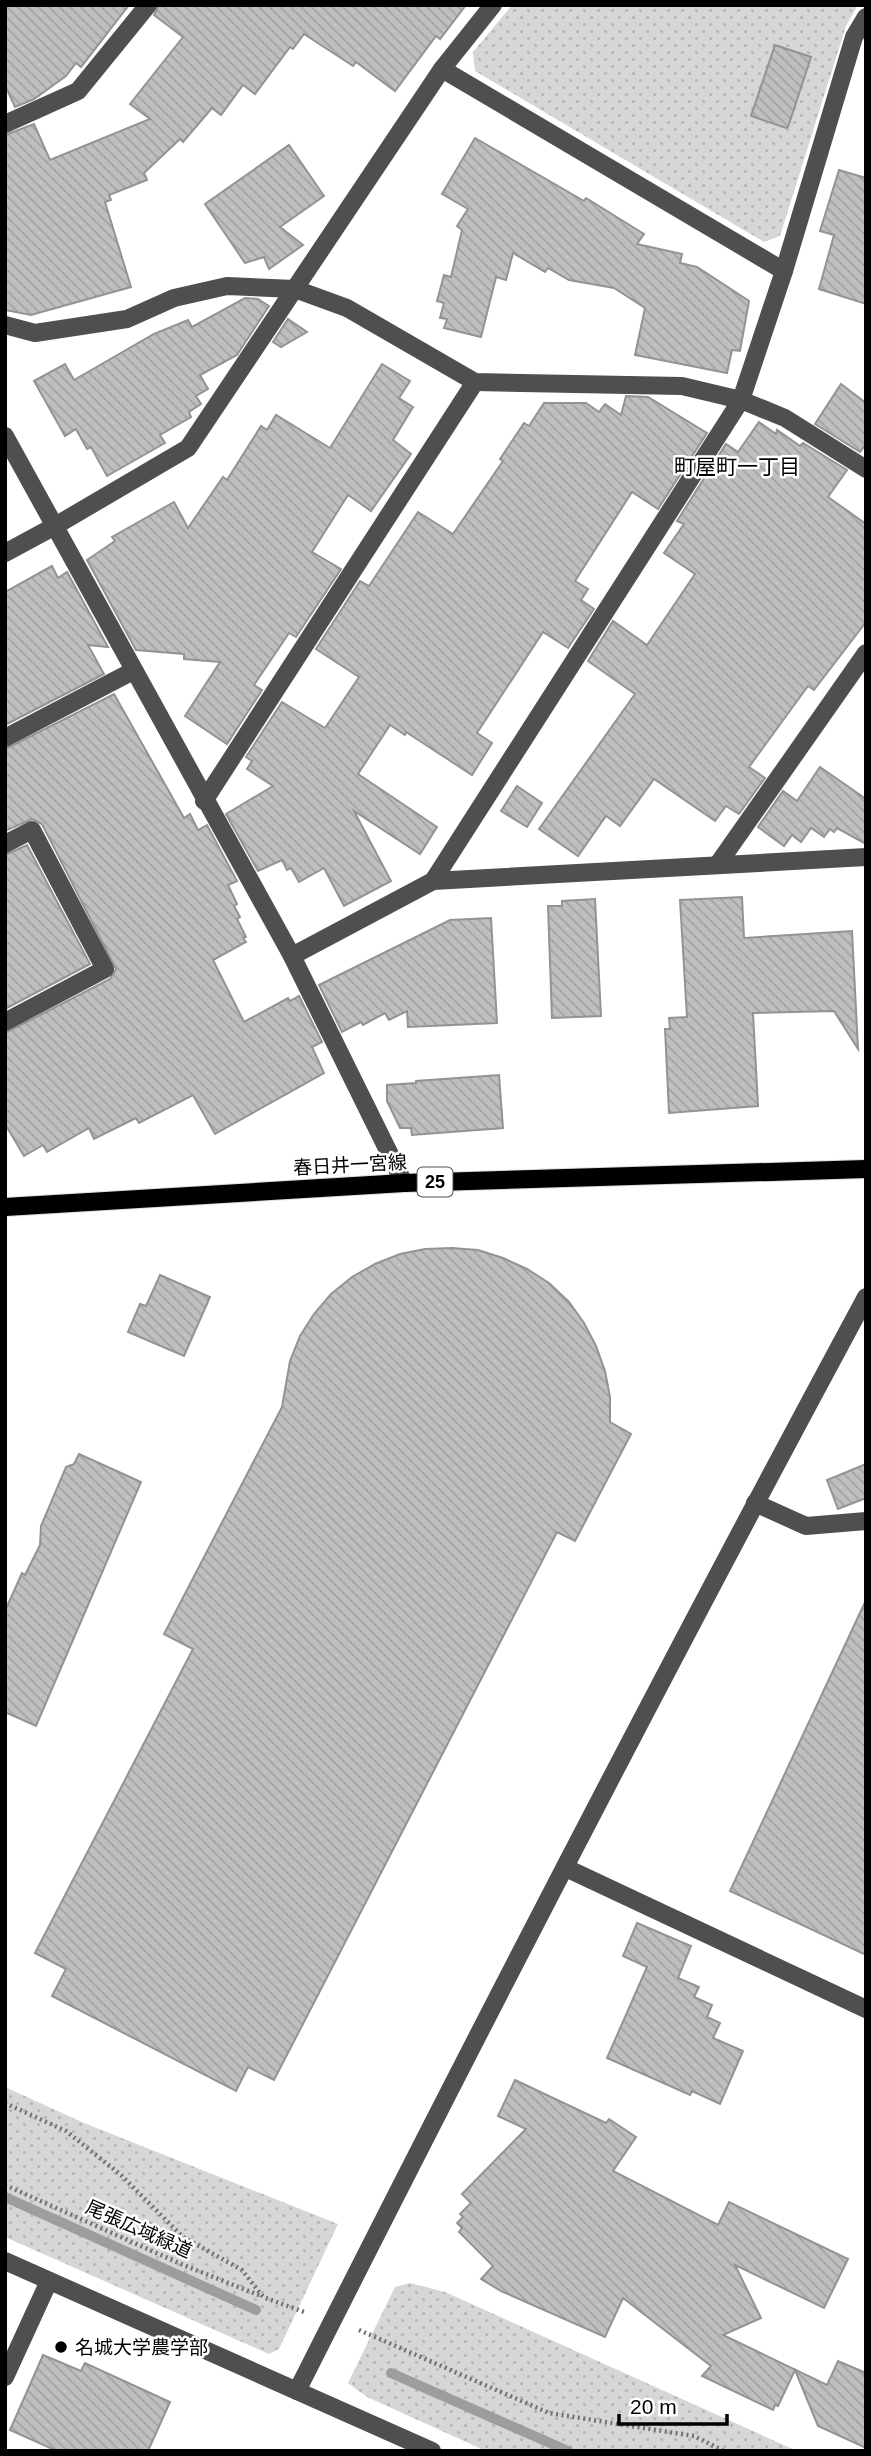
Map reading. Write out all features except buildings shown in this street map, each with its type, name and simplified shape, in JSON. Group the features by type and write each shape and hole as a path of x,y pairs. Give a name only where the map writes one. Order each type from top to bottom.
{"main road":[{"name":"春日井一宮線","path":"7,1204 404,1183 866,1168"}],"street":[{"path":"5,124 78,91 148,5"},
{"path":"5,553 188,448 442,69 493,5"},
{"path":"433,881 741,400 784,271 854,37 866,17"},
{"path":"442,69 784,271"},
{"path":"5,325 34,333 127,319 174,298 227,286 295,289 347,308 475,382 682,386 741,400 785,418 866,469"},
{"path":"204,801 475,382"},
{"path":"5,436 292,957 404,1183"},
{"path":"718,864 866,653"},
{"path":"5,738 133,671"},
{"path":"5,844 32,830 106,969 5,1022"},
{"path":"292,957 433,881 866,858"},
{"path":"298,2391 369,2245 755,1503 866,1297"},
{"path":"755,1503 806,1526 866,1521"},
{"path":"566,1868 866,2009"},
{"path":"5,2262 432,2451"},
{"path":"5,2377 49,2281"}],"path":[{"name":"尾張広域緑道","path":"5,2185 181,2264 263,2297"}],"shaded area":[{"path":"512,5 858,5 846,26 780,236 764,242 475,71 473,52"},
{"path":"5,2087 84,2123 338,2224 279,2349 269,2354 5,2237"},
{"path":"410,2283 445,2292 797,2451 486,2451 367,2397 348,2383 395,2287"}],"waterway":[{"path":"5,2197 256,2310"},
{"path":"391,2373 568,2451"}],"place":[{"name":"名城大学農学部","path":"61,2347"}],"district":[{"name":"町屋町一丁目","path":"737,466"}]}
